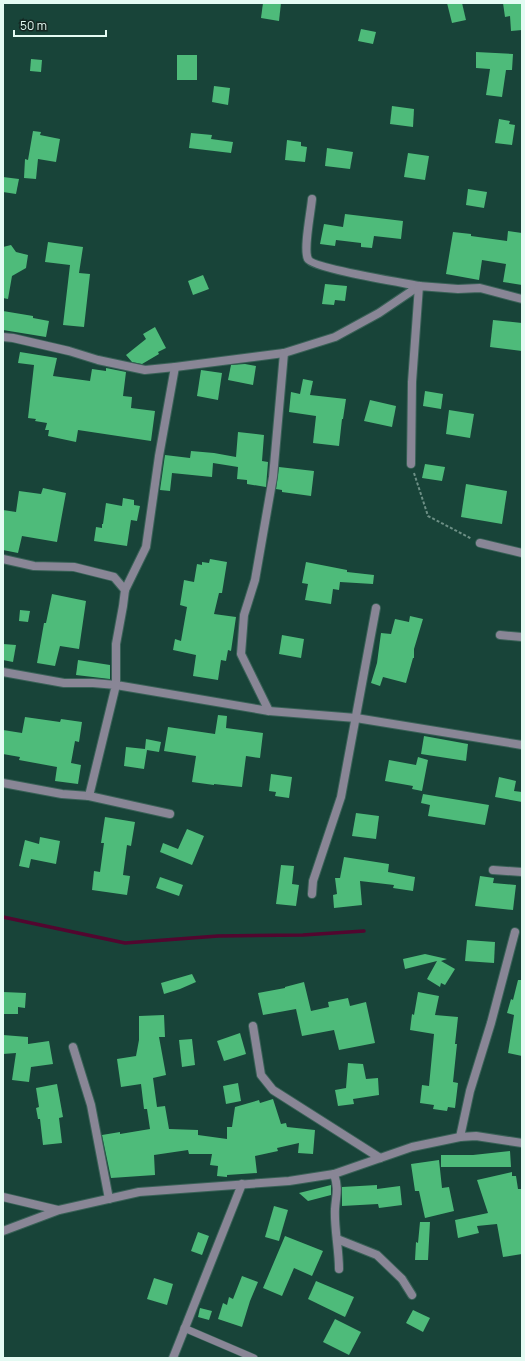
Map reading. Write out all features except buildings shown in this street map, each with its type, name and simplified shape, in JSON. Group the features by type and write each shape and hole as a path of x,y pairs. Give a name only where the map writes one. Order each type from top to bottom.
{"street":[{"path":"312,199 306,243 307,258 310,263 419,286 458,289 480,288 522,299"},
{"path":"3,337 69,351 98,360 145,370 175,367 284,353 335,337 379,313 419,286"},
{"path":"411,464 412,382 419,286"},
{"path":"269,711 241,654 244,615 254,580 273,477 284,353"},
{"path":"89,796 116,685 116,644 124,606 125,590 146,547 159,456 175,367"},
{"path":"480,543 522,553"},
{"path":"3,559 34,566 74,567 114,577 125,590"},
{"path":"312,894 313,881 341,797 376,608"},
{"path":"500,635 522,637"},
{"path":"3,672 64,683 93,682 116,685 269,711 356,718 522,745"},
{"path":"3,783 62,794 89,796 170,814"},
{"path":"493,870 522,872"},
{"path":"460,1137 470,1091 491,1023 514,932"},
{"path":"253,1026 261,1075 273,1090 380,1158"},
{"path":"73,1048 91,1105 109,1199"},
{"path":"3,1230 59,1210 139,1192 289,1181 334,1174 412,1147 460,1137 476,1136 522,1143"},
{"path":"334,1174 338,1184 335,1208 338,1270"},
{"path":"173,1358 242,1184"},
{"path":"3,1189 4,1197 59,1210"},
{"path":"337,1239 377,1255 402,1279 412,1295"}],"lane":[{"path":"184,1328 254,1358"}],"path":[{"path":"411,464 428,516 480,543"}],"waterway":[{"path":"3,917 125,943 218,936 303,935 364,931"}]}
